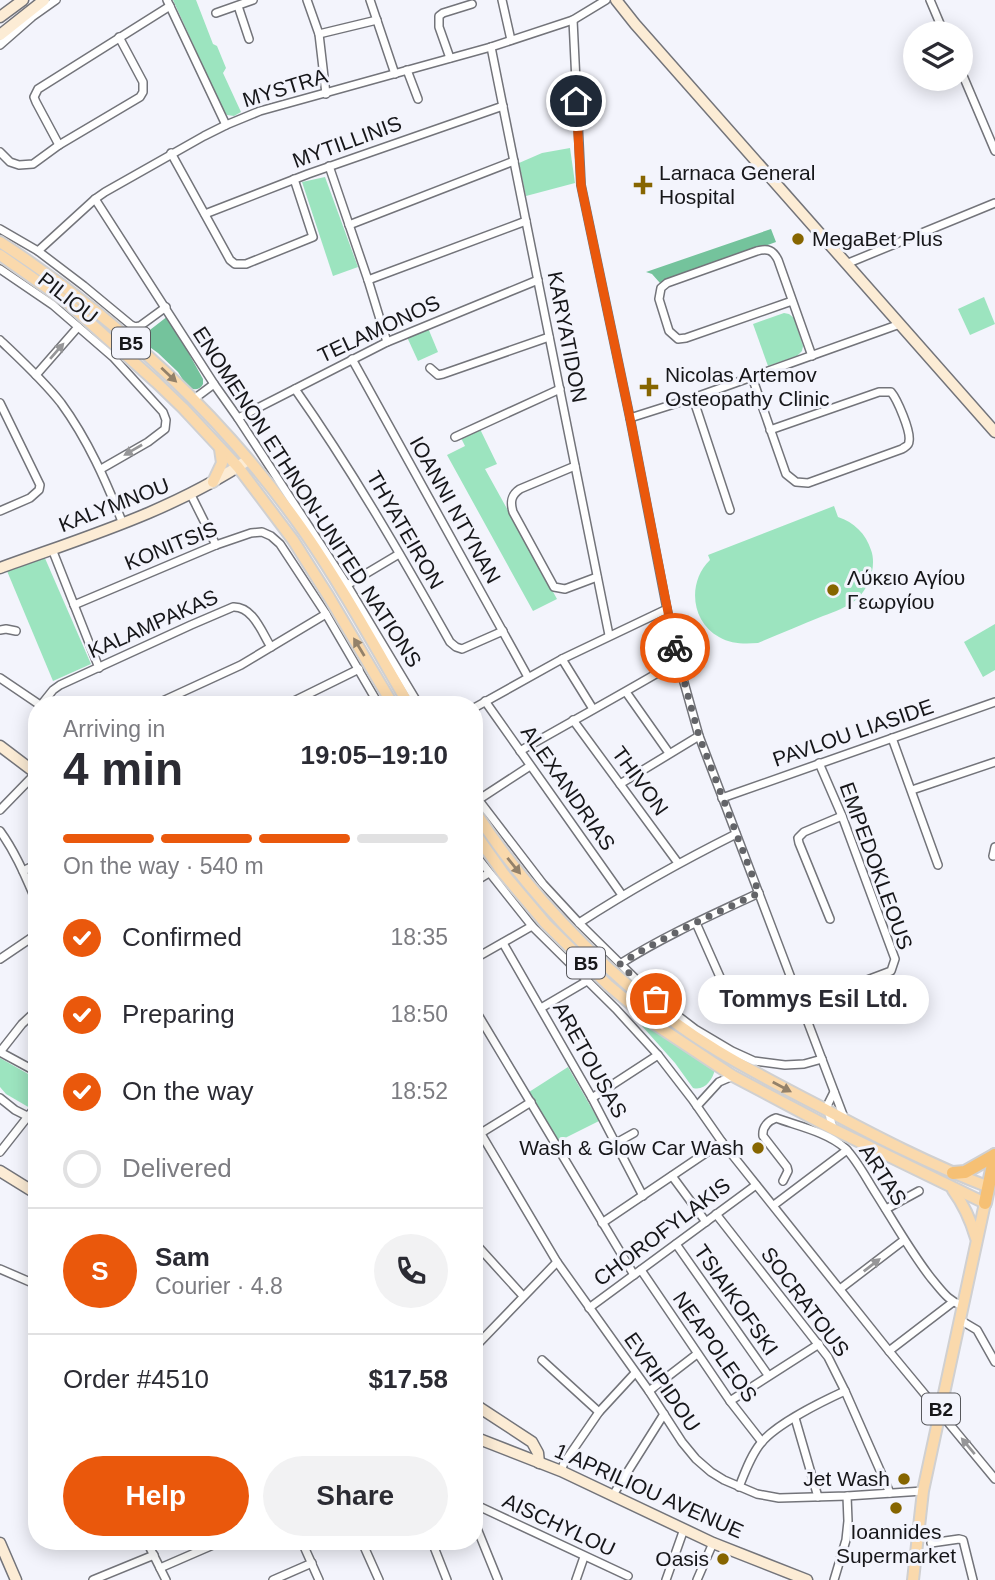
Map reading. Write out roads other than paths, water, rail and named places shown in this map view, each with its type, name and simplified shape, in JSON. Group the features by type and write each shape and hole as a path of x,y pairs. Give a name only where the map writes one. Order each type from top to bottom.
{"highway":[{"path":"953,1173 965,1172 995,1155"},
{"name":"B2","path":"990,1204 995,1155"}],"main road":[{"name":"B5","path":"0,242 72,293 166,372 248,460 304,531 341,588 404,696"},
{"name":"B5","path":"0,255 67,302 165,390 237,467 293,540 388,696"},
{"path":"213,482 222,463 220,448"},
{"name":"B5","path":"483,813 510,861 566,927 615,974 675,1023 717,1051 846,1121 953,1173 992,1188"},
{"name":"B5","path":"483,845 546,924 608,985 656,1025 733,1076 951,1188 990,1204"},
{"path":"951,1188 972,1224 977,1242"},
{"name":"B2","path":"913,1580 923,1492 960,1320 958,1304 990,1204"}],"street":[{"path":"0,17 23,0"},
{"path":"0,34 44,0"},
{"path":"0,45 56,0"},
{"path":"216,13 253,0"},
{"path":"307,0 319,34 326,94"},
{"path":"370,0 395,74"},
{"path":"502,0 511,40"},
{"name":"MYSTRA","path":"38,251 95,198 171,153 226,125 260,111 491,47 573,20 606,0"},
{"path":"616,0 995,432"},
{"path":"930,0 939,21"},
{"path":"59,145 36,102 35,93 41,86 169,3 226,125"},
{"path":"450,58 439,27 439,16 472,4"},
{"path":"237,6 249,39"},
{"path":"319,34 377,20"},
{"path":"573,20 581,185 678,661 699,736 846,1121"},
{"path":"0,152 10,162 26,166 135,100 143,92 142,78 119,37"},
{"name":"KARYATIDON","path":"491,47 609,635"},
{"path":"407,70 418,99"},
{"path":"970,91 995,151"},
{"name":"MYTILLINIS","path":"205,214 329,166 503,106"},
{"path":"171,153 230,260 235,264 246,264 313,237 294,179"},
{"path":"349,225 514,161"},
{"path":"329,166 387,342"},
{"name":"ENOMENON ETHNON-UNITED NATIONS","path":"95,198 347,585 414,696"},
{"path":"846,264 995,203"},
{"path":"368,280 526,221"},
{"path":"0,229 38,251 135,327 166,307"},
{"path":"792,302 678,339 669,331 659,293 667,283 764,249 774,253 812,356"},
{"name":"PILIOU","path":"0,269 53,305 113,357 163,412 166,419 164,429 148,442 101,469"},
{"name":"TELAMONOS","path":"238,418 387,342 538,280"},
{"path":"630,418 900,324"},
{"path":"36,375 78,327"},
{"path":"430,368 438,375 443,374 549,337"},
{"path":"0,340 60,402 101,469 123,524"},
{"name":"IOANNI NTYNAN","path":"352,359 528,677"},
{"path":"752,377 770,430 786,474 796,482 808,483 902,449 909,441 897,401 891,392 884,391 770,430"},
{"path":"194,400 214,384"},
{"name":"THYATEIRON","path":"295,389 357,481 450,642 461,649 503,631"},
{"path":"455,437 559,389"},
{"path":"693,398 730,510"},
{"path":"0,403 40,485 36,494 30,498 0,511"},
{"name":"KALYMNOU","path":"1,565 123,524 191,495 248,460"},
{"path":"575,466 520,489 514,493 511,506 554,587 565,589 597,578"},
{"path":"191,495 216,545"},
{"name":"KONITSIS","path":"74,605 216,545 262,532 280,544 326,614"},
{"path":"52,550 99,668"},
{"path":"347,585 399,554"},
{"name":"KALAMPAKAS","path":"48,696 53,690 233,607 239,607 251,614 271,647"},
{"path":"485,701 609,635 667,609"},
{"path":"174,696 241,665 326,614 374,696"},
{"path":"0,630 16,631"},
{"path":"562,659 593,709"},
{"path":"520,751 678,661"},
{"path":"306,696 359,669"},
{"path":"0,678 28,697"},
{"path":"626,692 669,753"},
{"name":"ALEXANDRIAS","path":"485,701 622,895"},
{"name":"PAVLOU LIASIDE","path":"722,797 995,702"},
{"name":"THIVON","path":"573,720 678,863"},
{"path":"620,784 699,736"},
{"path":"892,738 938,865"},
{"path":"0,746 28,767"},
{"path":"912,790 995,762"},
{"name":"EMPEDOKLEOUS","path":"801,1005 891,971 894,959 842,816 819,763"},
{"path":"483,796 530,765"},
{"path":"0,810 28,781"},
{"path":"483,810 543,884 579,923 656,999 695,1028 754,1061 785,1065 822,1059"},
{"path":"830,919 798,838 804,832 842,816"},
{"path":"0,831 10,844 28,882"},
{"path":"579,923 678,863 736,835"},
{"path":"993,856 995,847"},
{"path":"483,865 532,926 658,1055 756,1185 995,1479"},
{"path":"23,871 28,868"},
{"path":"483,877 489,873"},
{"path":"620,964 640,951 759,893"},
{"path":"696,923 732,1004"},
{"path":"483,954 532,926"},
{"path":"0,959 28,940"},
{"name":"ARETOUSAS","path":"503,943 592,1098 643,1196"},
{"path":"541,1008 587,981"},
{"path":"28,1018 0,1052 28,1067"},
{"name":"NEAPOLEOS","path":"483,1023 602,1223 762,1442"},
{"path":"592,1098 658,1055"},
{"path":"719,1082 720,1069"},
{"path":"697,1106 719,1082 733,1076"},
{"path":"833,1129 827,1104 834,1092"},
{"path":"0,1098 15,1110 28,1116"},
{"path":"483,1132 531,1102"},
{"path":"0,1152 28,1117"},
{"name":"ARTAS","path":"783,1181 788,1171 786,1165 762,1131 764,1126 776,1118 827,1137 847,1150 920,1264 958,1304"},
{"path":"616,1143 634,1133"},
{"name":"EVRIPIDOU","path":"483,1136 556,1262 649,1391 682,1442 711,1472 757,1494 779,1498 923,1492"},
{"path":"602,1223 722,1142"},
{"path":"774,1205 847,1150"},
{"path":"0,1171 28,1188"},
{"path":"672,1176 706,1222"},
{"name":"CHOROFYLAKIS","path":"589,1308 756,1185"},
{"path":"886,1209 919,1191"},
{"name":"SOCRATOUS","path":"716,1214 832,1364 890,1493"},
{"path":"841,1289 904,1240"},
{"name":"TSIAIKOFSKI","path":"676,1244 768,1375"},
{"path":"483,1254 523,1296"},
{"path":"483,1333 556,1262"},
{"path":"0,1269 28,1281"},
{"path":"889,1351 958,1304"},
{"path":"960,1320 981,1335 995,1361"},
{"path":"730,1401 819,1344"},
{"path":"649,1391 697,1354"},
{"path":"542,1360 599,1412"},
{"path":"561,1471 599,1412 635,1373"},
{"path":"739,1487 762,1442 795,1418 845,1391"},
{"path":"483,1410 532,1442 536,1447 539,1463"},
{"path":"613,1495 664,1414"},
{"path":"795,1418 818,1497"},
{"name":"1 APRILIOU AVENUE","path":"483,1441 561,1471 787,1577 807,1580"},
{"path":"834,1580 846,1540 847,1496"},
{"name":"AISCHYLOU","path":"483,1508 628,1576"},
{"path":"666,1580 684,1530"},
{"path":"931,1543 963,1540 973,1580"},
{"path":"0,1543 16,1580"},
{"path":"483,1543 498,1580"},
{"path":"697,1580 713,1544"},
{"path":"151,1550 166,1580"},
{"path":"160,1568 202,1550"},
{"path":"306,1550 319,1580"},
{"path":"366,1550 379,1580"},
{"path":"435,1550 446,1580"},
{"path":"93,1580 154,1555"},
{"path":"576,1580 584,1557"},
{"path":"273,1580 312,1563"}],"place":[{"name":"Larnaca General Hospital","path":"643,185"},
{"name":"MegaBet Plus","path":"798,239"},
{"name":"Nicolas Artemov Osteopathy Clinic","path":"649,387"},
{"name":"Λύκειο Αγίου Γεωργίου","path":"833,590"},
{"name":"Tommys Esil Ltd.","path":"656,999"},
{"name":"Wash & Glow Car Wash","path":"758,1148"},
{"name":"Jet Wash","path":"904,1479"},
{"name":"Ioannides Supermarket","path":"896,1508"},
{"name":"Oasis","path":"723,1559"}]}
